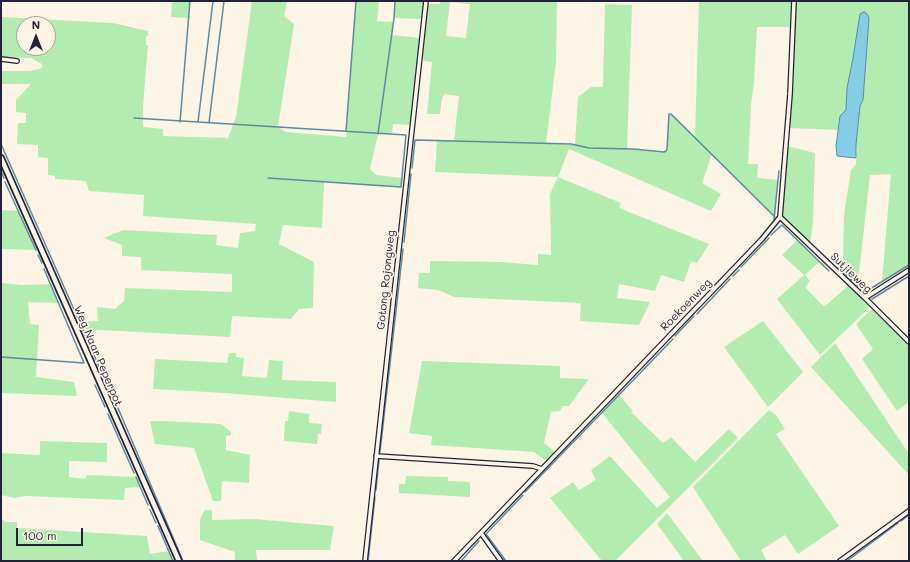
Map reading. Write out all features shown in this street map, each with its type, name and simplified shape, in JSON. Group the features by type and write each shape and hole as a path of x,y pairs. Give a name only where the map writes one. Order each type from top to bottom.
{"street":[{"name":"Gotong Rojongweg","path":"365,561 426,1"},
{"path":"780,217 790,94 794,1"},
{"path":"1,59 17,61"},
{"name":"Weg Naar Peperpot","path":"1,158 179,561"},
{"name":"Sutjieweg","path":"780,217 909,342"},
{"name":"Roekoenweg","path":"454,561 762,238 780,217"},
{"path":"865,298 909,270"},
{"path":"376,456 533,466 542,469"},
{"path":"840,561 909,511"},
{"path":"481,533 501,561"}],"green space":[{"path":"172,1 190,1 189,18 171,17"},
{"path":"252,1 287,1 284,16 294,24 278,127 286,132 346,137 356,1 379,1 377,21 393,22 392,35 420,38 410,125 393,124 392,134 378,134 370,169 376,175 402,178 401,187 324,182 322,228 283,225 279,244 314,262 313,308 299,309 291,319 232,316 230,337 83,329 80,322 98,321 97,307 115,309 124,301 125,288 232,292 232,274 141,270 141,257 122,256 122,245 104,238 123,230 217,235 216,245 238,248 240,233 255,231 256,224 143,216 144,195 89,191 86,181 55,179 55,176 48,175 48,158 38,157 38,145 17,144 18,123 26,123 26,113 16,112 16,100 31,84 2,84 2,71 30,71 42,68 42,64 31,58 1,57 1,17 16,18 16,56 56,56 56,20 113,23 148,31 148,36 146,36 146,45 148,45 143,106 143,127 163,129 163,136 228,138 236,117"},
{"path":"395,1 425,1 423,17 419,19 394,18"},
{"path":"441,1 557,1 556,62 546,143 575,145 578,97 591,87 603,87 605,4 632,5 627,149 664,152 667,149 669,114 671,114 695,137 699,1 792,1 791,27 757,27 748,164 758,164 757,178 778,180 775,217 712,154 702,183 721,194 711,211 569,149 558,177 435,172 437,140 454,141 459,96 445,94 442,98 440,114 427,114 432,62 421,60 428,4 440,4","holes":["450,2 470,4 466,38 446,36"]},
{"path":"796,1 909,1 909,265 882,281 891,174 870,175 859,273 856,276 855,284 838,268 843,262 844,214 851,170 856,164 856,145 860,106 863,100 853,58 847,88 846,110 840,116 839,130 788,128 792,93"},
{"path":"787,146 815,153 813,222 810,243 781,217"},
{"path":"558,177 621,203 619,208 709,244 697,263 691,261 684,282 661,275 655,291 619,284 617,298 650,302 639,325 580,321 581,303 454,297 438,290 418,288 419,273 430,273 430,261 500,262 538,265 538,254 551,255 550,194"},
{"path":"1,210 19,211 36,250 1,249"},
{"path":"797,240 819,262 805,275 810,281 805,287 824,307 849,285 869,305 869,308 820,355 777,299 804,275 782,255"},
{"path":"1,283 22,285 51,284 59,303 28,302 30,324 39,325 36,377 74,382 77,396 1,393"},
{"path":"872,309 909,345 909,402 897,411 862,359 873,349 856,324"},
{"path":"763,321 803,372 768,407 724,347"},
{"path":"835,343 909,454 909,475 811,367"},
{"path":"229,353 236,353 236,357 244,358 242,376 267,378 269,360 283,361 282,380 336,382 336,402 153,389 155,359 227,363"},
{"path":"422,361 560,366 560,378 589,379 569,406 563,406 560,411 551,412 544,443 555,452 546,461 534,452 431,445 432,436 409,433"},
{"path":"619,395 633,411 631,412 663,443 671,437 695,462 729,429 738,438 615,561 602,561 550,498 573,482 579,490 596,480 591,470 610,456 657,508 670,497 602,413"},
{"path":"769,410 776,415 785,429 776,434 839,526 798,554 785,535 761,550 767,561 741,561 693,487"},
{"path":"289,411 309,414 309,423 322,424 321,434 318,434 317,444 284,441 285,421 288,421"},
{"path":"150,421 221,424 231,432 231,435 226,436 226,450 250,455 249,483 222,481 221,501 213,501 194,448 155,444"},
{"path":"40,441 107,443 107,462 69,461 69,477 86,479 87,475 136,477 140,487 125,488 124,500 26,496 14,498 1,495 1,453 40,455"},
{"path":"406,476 448,477 448,481 470,482 470,497 399,493 399,484 405,484"},
{"path":"205,510 212,510 212,520 254,519 334,526 330,550 256,550 257,561 235,561 235,552 200,540 200,519"},
{"path":"667,513 703,561 684,561 657,524"},
{"path":"1,518 5,522 17,522 17,528 147,536 150,554 169,551 173,561 1,561"}],"water":[{"path":"864,12 869,18 863,100 860,106 856,158 837,156 836,146 840,116 846,110 847,88 860,14"}],"waterway":[{"path":"180,122 190,1"},
{"path":"198,122 213,1"},
{"path":"209,123 224,1"},
{"path":"346,131 356,1"},
{"path":"378,134 395,1"},
{"path":"412,168 415,140 571,144 589,148 633,149 664,152 667,149 669,114 671,114 775,217"},
{"path":"134,118 406,135 401,187 268,178"},
{"path":"1,144 113,398"},
{"path":"1,171 4,178"},
{"path":"774,219 779,171"},
{"path":"404,242 411,174"},
{"path":"5,182 36,250"},
{"path":"771,235 782,225 829,271"},
{"path":"741,267 769,238"},
{"path":"380,452 403,249"},
{"path":"38,255 42,263"},
{"path":"838,268 865,292 909,265"},
{"path":"1,357 84,363 44,269"},
{"path":"733,276 739,270"},
{"path":"872,299 909,276"},
{"path":"697,314 730,279"},
{"path":"675,336 694,316"},
{"path":"525,492 673,339"},
{"path":"95,385 105,407"},
{"path":"114,400 117,406"},
{"path":"118,408 183,561"},
{"path":"108,414 134,473"},
{"path":"376,490 379,460"},
{"path":"136,477 148,505"},
{"path":"506,561 486,534 523,495"},
{"path":"368,561 375,497"},
{"path":"150,510 156,523"},
{"path":"901,521 909,515"},
{"path":"847,561 898,523"},
{"path":"158,526 173,561"},
{"path":"461,561 479,541"}]}
